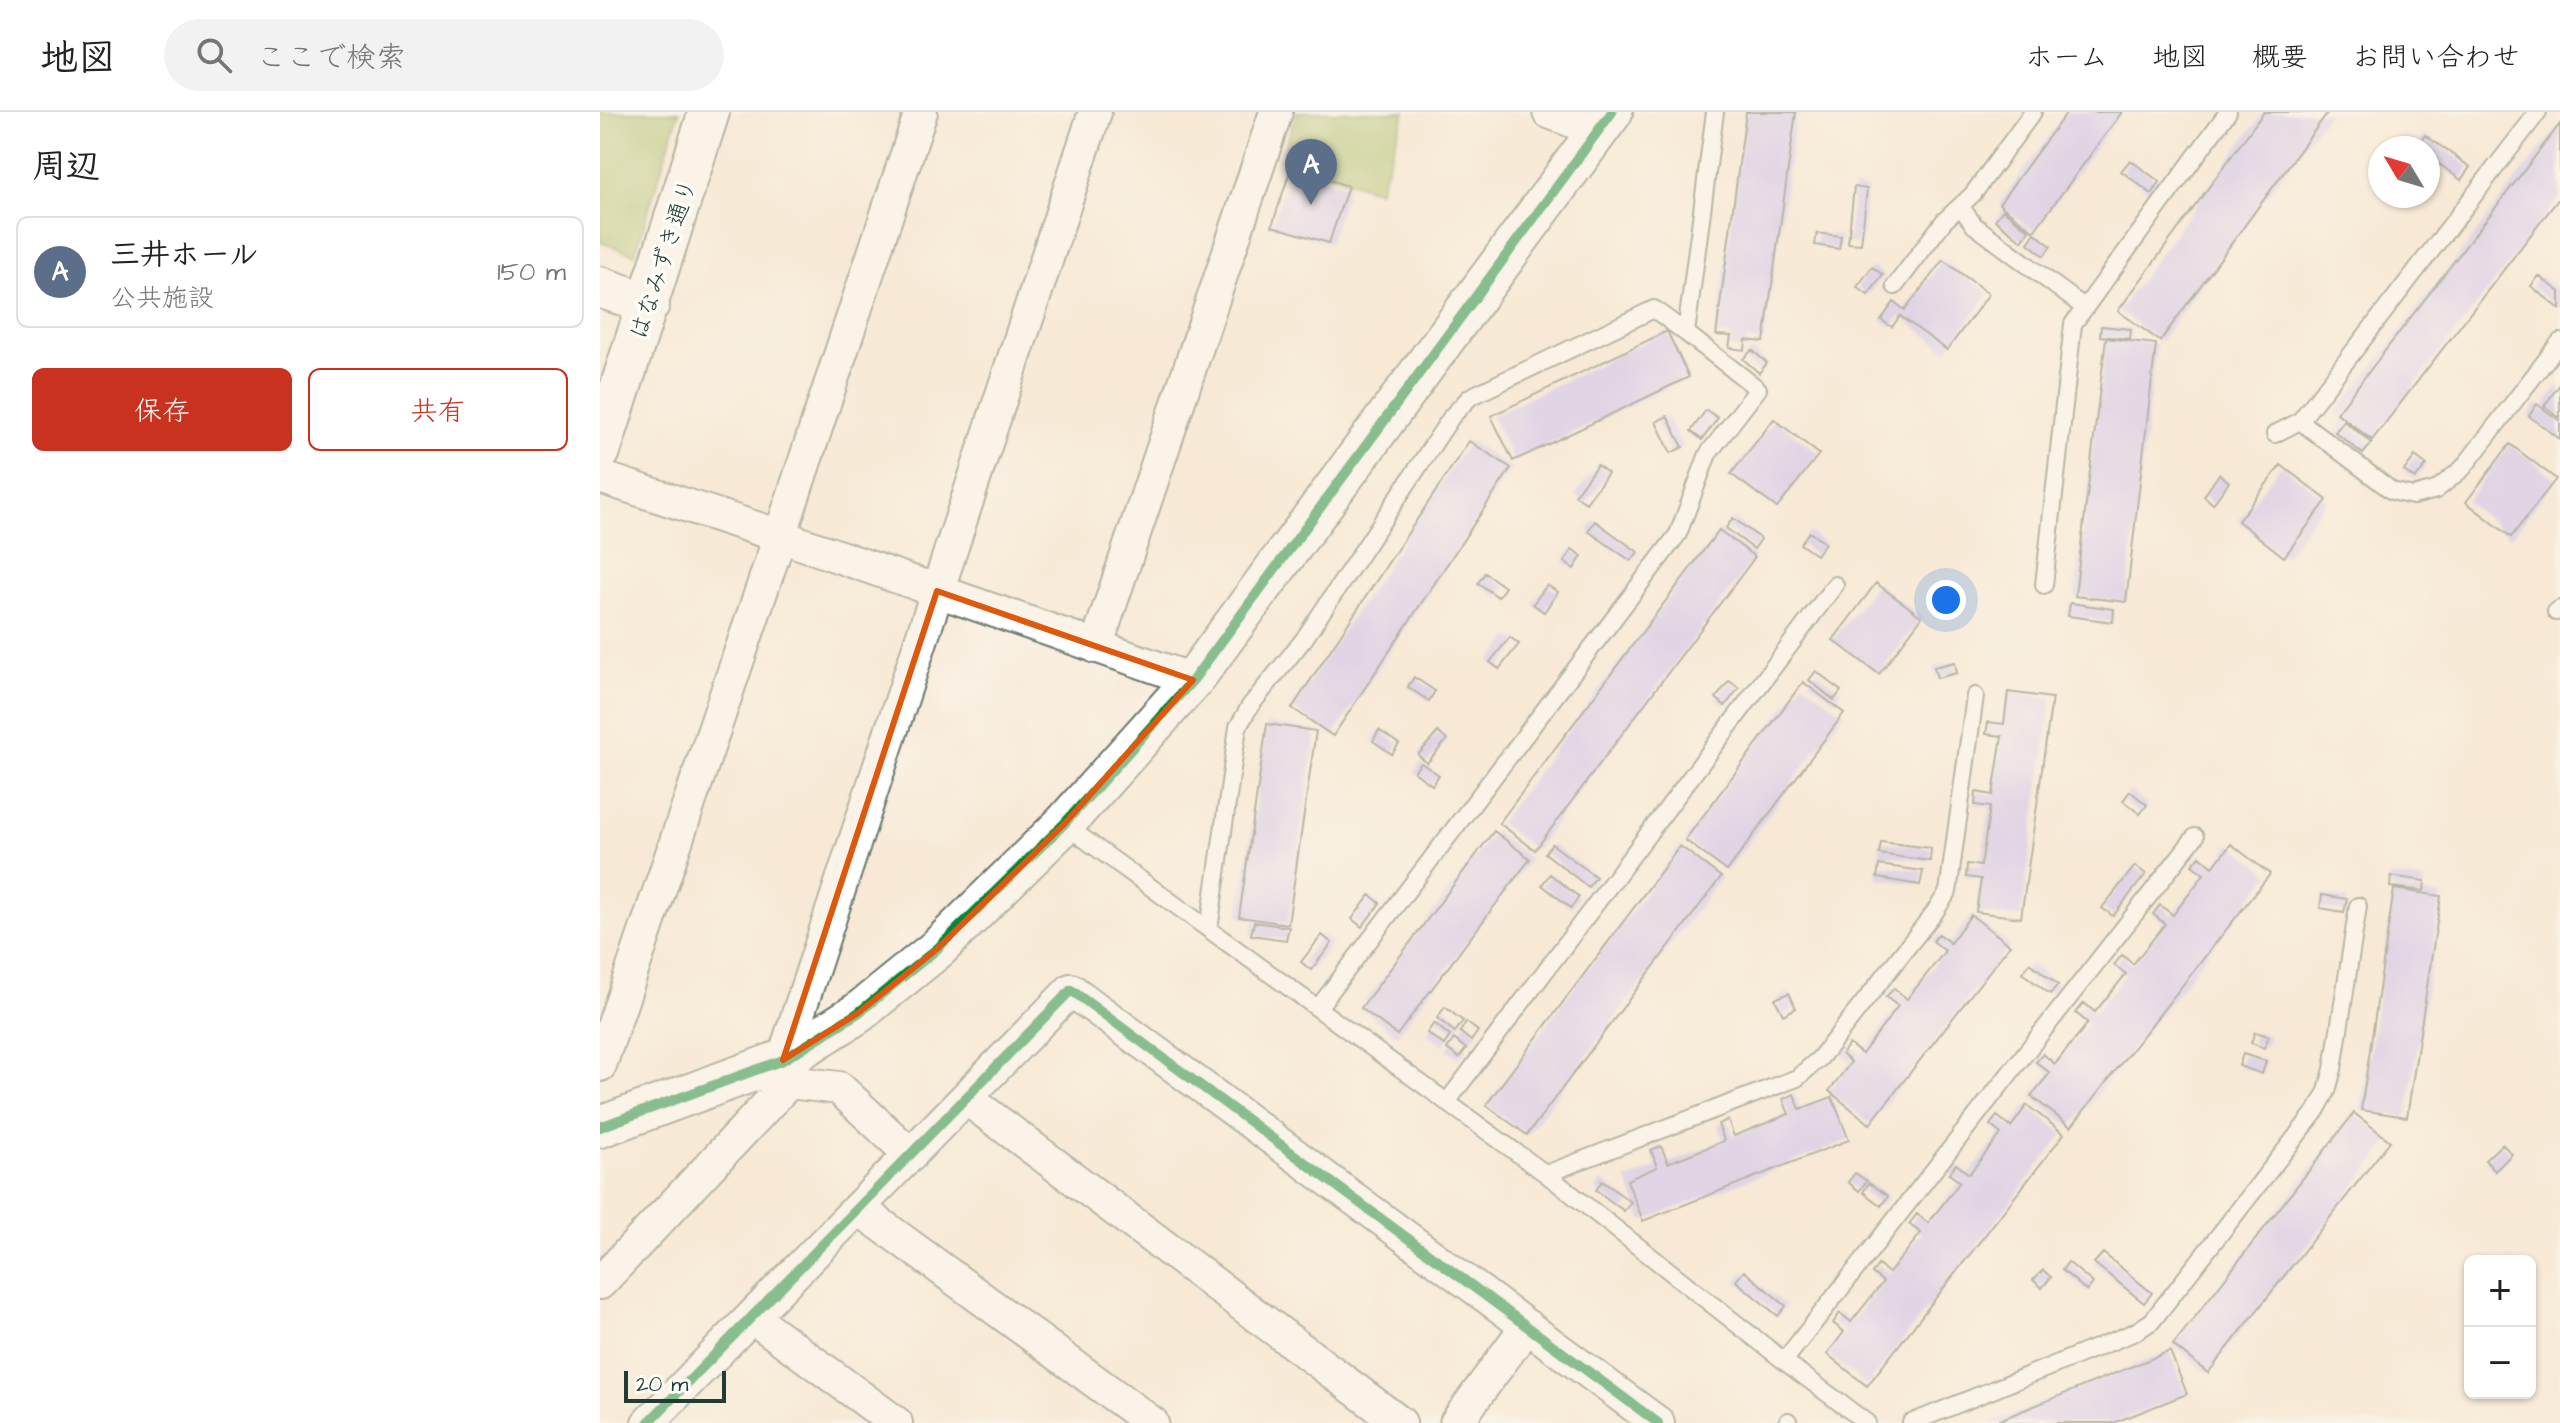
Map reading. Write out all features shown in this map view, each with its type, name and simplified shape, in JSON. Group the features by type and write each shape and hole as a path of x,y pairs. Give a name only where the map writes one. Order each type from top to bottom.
{"street":[{"name":"はなみずき通り","path":"600,451 709,112"},
{"path":"600,1065 921,112"},
{"path":"786,1071 937,591 1095,112"},
{"path":"1096,647 1276,112"},
{"path":"600,1283 786,1071 937,949 1064,824 1193,680 1605,121 1549,112"},
{"path":"600,287 649,304"},
{"path":"600,477 780,536 1193,680"},
{"path":"648,1423 1071,990 1658,1423"},
{"path":"600,1127 786,1071 839,1088 911,1155"},
{"path":"966,1098 1400,1423"},
{"path":"858,1208 1152,1423"},
{"path":"752,1317 896,1423"},
{"path":"1456,1423 1527,1326"}],"lane":[{"path":"1686,333 1715,112"},
{"path":"1895,286 1944,221 1973,194 2033,112"},
{"path":"2044,585 2073,324 2228,112"},
{"path":"2275,434 2300,421 2538,112"},
{"path":"1960,206 1974,225 2085,308"},
{"path":"1209,929 1238,727 1250,706 1304,639 1452,416 1470,397 1654,309 1758,389 1708,454 1678,534 1318,1008"},
{"path":"2300,421 2392,491 2413,496 2436,490 2463,468 2560,342"},
{"path":"1447,1102 1835,585"},
{"path":"1546,1174 1797,1078 1820,1058 1948,892 1975,696"},
{"path":"1064,824 1546,1174 1867,1423"},
{"path":"1784,1361 2195,837"},
{"path":"1911,1423 2135,1332 2152,1321 2316,1111 2327,1091 2358,906"}],"highlighted area":[{"path":"937,591 1193,680 1064,824 937,949 858,1013 783,1060"}],"green space":[{"path":"600,112 679,112 635,254 600,242"},
{"path":"1297,112 1405,112 1379,191 1281,159"}],"building":[{"path":"1746,112 1796,112 1764,342 1746,340 1745,350 1729,348 1731,336 1716,335"},
{"path":"2067,112 2122,112 2034,231 1999,204"},
{"path":"2264,112 2328,112 2160,341 2118,311"},
{"path":"2560,124 2560,197 2372,440 2337,413"},
{"path":"2440,146 2470,167 2461,180 2440,165"},
{"path":"2130,160 2160,182 2152,194 2121,171"},
{"path":"1291,168 1348,186 1329,243 1272,226"},
{"path":"1854,187 1867,189 1861,244 1848,243"},
{"path":"2003,210 2029,230 2022,241 1995,220"},
{"path":"1817,233 1841,236 1839,249 1815,245"},
{"path":"2035,233 2051,246 2044,256 2028,243"},
{"path":"1943,260 1989,294 1947,350 1900,316 1892,327 1881,320 1894,302 1905,310"},
{"path":"1872,267 1883,275 1868,295 1857,287"},
{"path":"2539,276 2560,292 2560,309 2531,286"},
{"path":"2101,326 2131,329 2130,339 2100,336"},
{"path":"1667,331 1689,377 1513,461 1491,416"},
{"path":"2106,338 2156,344 2126,602 2075,596"},
{"path":"1752,350 1767,363 1759,373 1743,359"},
{"path":"2560,384 2560,418 2544,406"},
{"path":"2537,404 2560,421 2560,439 2529,416"},
{"path":"1706,410 1718,418 1702,440 1691,431"},
{"path":"1667,416 1683,447 1671,453 1656,422"},
{"path":"1774,419 1819,454 1777,508 1731,474"},
{"path":"2344,421 2372,443 2363,454 2335,432"},
{"path":"1469,441 1511,468 1333,736 1292,708"},
{"path":"2510,444 2556,479 2511,537 2466,502"},
{"path":"2415,456 2427,465 2415,479 2404,471"},
{"path":"1597,465 1608,473 1586,503 1575,495"},
{"path":"2281,465 2327,500 2284,557 2238,521"},
{"path":"2219,474 2229,482 2213,504 2204,496"},
{"path":"1733,518 1761,539 1754,549 1726,528"},
{"path":"1595,521 1638,552 1631,561 1588,531"},
{"path":"1719,530 1755,557 1535,850 1499,823"},
{"path":"1809,532 1825,543 1816,555 1800,544"},
{"path":"1572,549 1582,556 1574,569 1564,562"},
{"path":"1485,573 1505,587 1498,597 1478,583"},
{"path":"1876,583 1922,617 1879,674 1833,640"},
{"path":"1547,585 1558,592 1544,612 1533,604"},
{"path":"2070,603 2114,609 2113,622 2068,616"},
{"path":"1510,637 1519,644 1499,669 1490,662"},
{"path":"1955,662 1957,673 1937,678 1934,667"},
{"path":"1816,671 1841,691 1834,700 1809,680"},
{"path":"1414,677 1435,691 1429,701 1408,687"},
{"path":"1729,681 1739,688 1725,706 1716,698"},
{"path":"1803,682 1844,713 1727,871 1685,840"},
{"path":"2008,692 2052,698 2021,918 1976,912 1981,879 1966,877 1967,864 1981,866 1990,807 1975,805 1976,792 1993,795 2002,736 1986,734 1988,722 2004,724"},
{"path":"1267,724 1316,731 1288,924 1239,917"},
{"path":"1379,730 1399,744 1392,754 1373,741"},
{"path":"1438,732 1447,740 1427,763 1418,755"},
{"path":"1421,763 1439,775 1432,785 1414,772"},
{"path":"2130,791 2147,805 2140,814 2123,801"},
{"path":"1494,831 1530,859 1397,1035 1361,1008"},
{"path":"1881,842 1931,848 1930,861 1879,854"},
{"path":"1552,844 1596,877 1588,887 1545,853"},
{"path":"2231,844 2270,874 2071,1127 2031,1096 2050,1073 2036,1062 2043,1054 2055,1064 2088,1023 2076,1013 2084,1003 2095,1012 2126,974 2114,965 2122,955 2133,964 2165,924 2153,914 2160,905 2173,915 2204,874 2192,865 2200,856 2213,867"},
{"path":"1680,846 1721,877 1527,1135 1486,1105"},
{"path":"1879,865 1923,871 1920,885 1877,878"},
{"path":"2135,866 2146,874 2113,916 2102,908"},
{"path":"1550,874 1579,897 1571,908 1542,885"},
{"path":"2391,876 2425,881 2424,891 2390,887"},
{"path":"2394,889 2441,896 2407,1117 2361,1110"},
{"path":"1370,895 1380,903 1362,927 1352,919"},
{"path":"2322,895 2347,899 2344,912 2320,908"},
{"path":"1971,915 2010,945 1870,1124 1829,1091 1851,1062 1842,1054 1849,1044 1862,1054 1898,1006 1886,997 1894,988 1907,999 1945,951 1933,941 1939,934 1950,943"},
{"path":"1254,922 1289,927 1286,940 1251,935"},
{"path":"1322,935 1332,943 1311,970 1301,962"},
{"path":"2030,963 2058,985 2050,994 2022,973"},
{"path":"1789,993 1796,1008 1783,1015 1775,999"},
{"path":"1445,1007 1463,1021 1455,1032 1437,1018"},
{"path":"1466,1022 1478,1031 1471,1041 1460,1032"},
{"path":"1434,1023 1450,1036 1444,1045 1427,1033"},
{"path":"2255,1032 2269,1036 2264,1048 2251,1043"},
{"path":"1454,1039 1466,1049 1459,1058 1447,1049"},
{"path":"2243,1054 2266,1061 2262,1074 2239,1066"},
{"path":"1794,1094 1800,1109 1832,1097 1849,1140 1643,1221 1627,1180 1657,1167 1651,1150 1661,1146 1668,1163 1724,1141 1718,1124 1728,1120 1734,1136 1789,1114 1783,1099"},
{"path":"2027,1105 2064,1134 1867,1386 1827,1354 1844,1332 1833,1323 1840,1313 1851,1322 1883,1282 1872,1273 1878,1265 1889,1273 1921,1233 1909,1224 1917,1214 1928,1223 1960,1182 1949,1174 1956,1164 1969,1174 2001,1134 1990,1125 1997,1116 2011,1127"},
{"path":"2354,1113 2390,1141 2208,1373 2173,1345"},
{"path":"2502,1144 2512,1154 2495,1171 2485,1160"},
{"path":"1855,1173 1867,1181 1859,1191 1848,1182"},
{"path":"1602,1181 1631,1202 1624,1211 1596,1190"},
{"path":"1869,1183 1888,1196 1881,1206 1863,1192"},
{"path":"2103,1253 2152,1293 2144,1303 2094,1263"},
{"path":"2068,1262 2093,1283 2087,1291 2062,1270"},
{"path":"2043,1270 2051,1277 2042,1288 2033,1280"},
{"path":"1744,1271 1786,1306 1778,1316 1736,1281"},
{"path":"2170,1351 2187,1394 2113,1423 1992,1423"}],"cycle path":[{"path":"600,1127 783,1060 858,1013 937,949 1064,824 1193,680 1612,112"},
{"path":"648,1423 1071,990 1658,1423"}],"place":[{"name":"三井ホール","path":"1311,205"}]}
